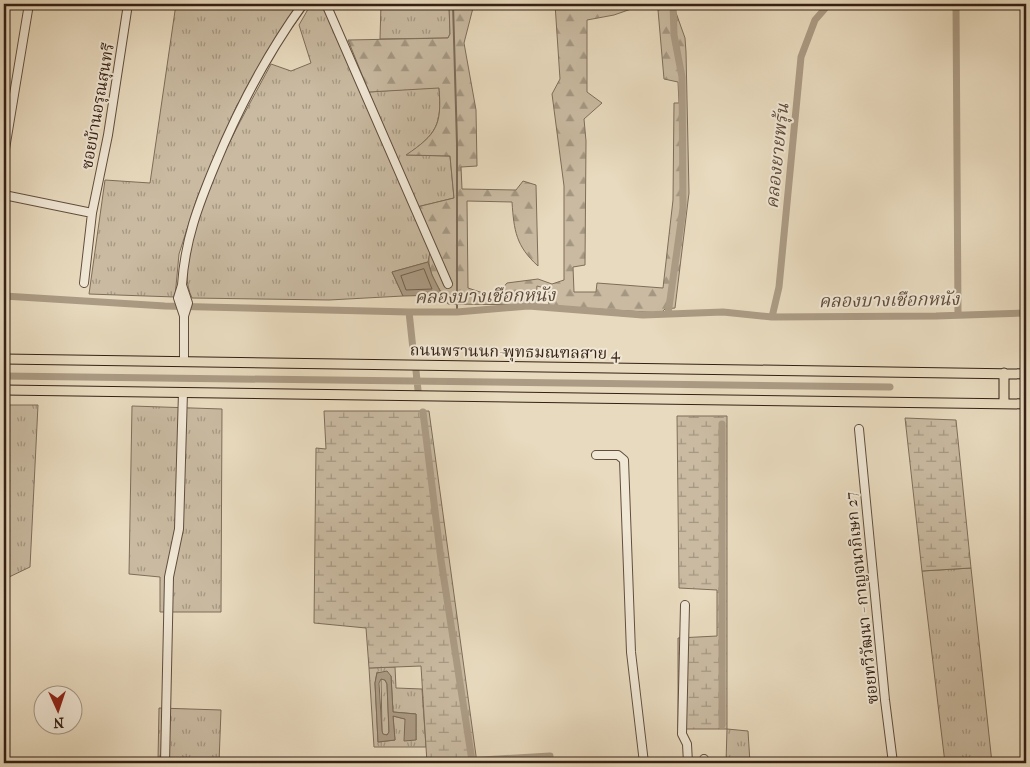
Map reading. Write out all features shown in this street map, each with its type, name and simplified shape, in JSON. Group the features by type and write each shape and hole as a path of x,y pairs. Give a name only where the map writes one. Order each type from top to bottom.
{"main road":[{"name":"ถนนพรานนก-พุทธมณฑลสาย 4","path":"4,359 1026,374"},
{"path":"1004,373 1004,403"},
{"path":"4,390 1026,404"}],"street":[{"path":"4,155 29,4"},
{"name":"ซอยบ้านอรุณสุนทรี","path":"84,283 92,213 108,135 128,4"},
{"path":"184,362 183,313 188,303 182,290 191,226 220,154 253,81 277,40 303,4"},
{"path":"326,4 448,284"},
{"path":"4,195 92,213"},
{"path":"166,762 169,577 179,529 183,392"},
{"name":"ซอยทวีวัฒนา - กาญจนาภิเษก 27","path":"859,429 885,700 893,763"},
{"path":"596,455 618,455 624,460 631,652 644,763"},
{"path":"685,605 682,734 687,744 688,763"}],"green space":[{"path":"176,4 309,4 237,105 197,198 179,254 175,297 89,294 105,180 150,183"},
{"path":"311,4 322,4 431,250 428,262 392,272 403,296 329,300 192,298 187,275 190,246 199,214 212,180 271,64 291,71 311,63 299,25"},
{"path":"381,4 449,4 450,34 448,38 380,39"},
{"path":"449,4 474,4 464,43 476,110 477,166 461,167 462,189 516,190 523,181 536,185 538,266 521,245 515,230 512,202 467,201 468,288 489,295 501,290 507,283 538,279 552,284 564,280 564,186 552,94 560,79 555,4 588,4 588,7 634,8 614,15 587,20 587,92 602,103 584,119 586,141 585,265 573,267 574,292 596,292 597,283 663,288 673,200 674,103 679,103 678,82 664,79 658,10 674,7 685,38 689,193 675,308 665,309 661,313 549,306 548,289 537,286 536,305 448,304 430,271 429,257 431,250 417,207 454,198 450,156 406,155 425,141 435,128 440,101 439,88 369,92 348,40 448,38 450,34"},
{"path":"439,87 439,111 435,127 425,140 407,155 450,156 454,198 417,207 369,92"},
{"path":"4,405 38,405 30,567 7,578 4,577"},
{"path":"132,406 222,409 221,612 160,612 160,577 129,574"},
{"path":"324,411 429,411 477,763 427,763 421,666 369,668 366,628 314,623 316,448 326,449"},
{"path":"677,416 727,416 727,729 678,729 678,638 717,636 717,590 679,588"},
{"path":"905,418 956,420 971,568 922,571"},
{"path":"971,568 992,763 945,763 922,571"},
{"path":"395,667 396,688 422,689 426,747 374,747 369,668","holes":["377,672 391,676 393,712 416,714 416,740 405,719 393,716 395,740 378,742 375,683"]},
{"path":"381,679 385,680 387,684 389,732 387,735 383,735 382,731"},
{"path":"159,708 221,710 219,763 158,760"},
{"path":"727,729 748,731 750,763 726,763"}],"water":[{"path":"428,262 442,295 403,296 392,272"},
{"path":"387,671 391,676 393,712 416,714 416,740 404,741 405,719 393,716 395,740 378,742 375,683 377,673","holes":["381,679 385,680 387,684 389,732 387,735 383,734 382,731 379,683"]}],"waterway":[{"path":"453,4 457,144 457,312"},
{"path":"668,314 683,208 682,77 674,35 673,4"},
{"name":"คลองยายพรุ้น","path":"772,317 779,287 801,57 815,20 829,4"},
{"path":"956,4 958,315"},
{"name":"คลองบางเชือกหนัง","path":"4,296 165,306 409,312 457,312 528,306 643,315 723,312 772,317 936,316 1026,313"},
{"path":"409,312 413,349"},
{"path":"416,371 418,390"},
{"path":"4,376 890,387"},
{"path":"423,412 441,560 472,761"},
{"path":"722,424 722,725"},
{"path":"463,763 465,761 550,756"}]}
